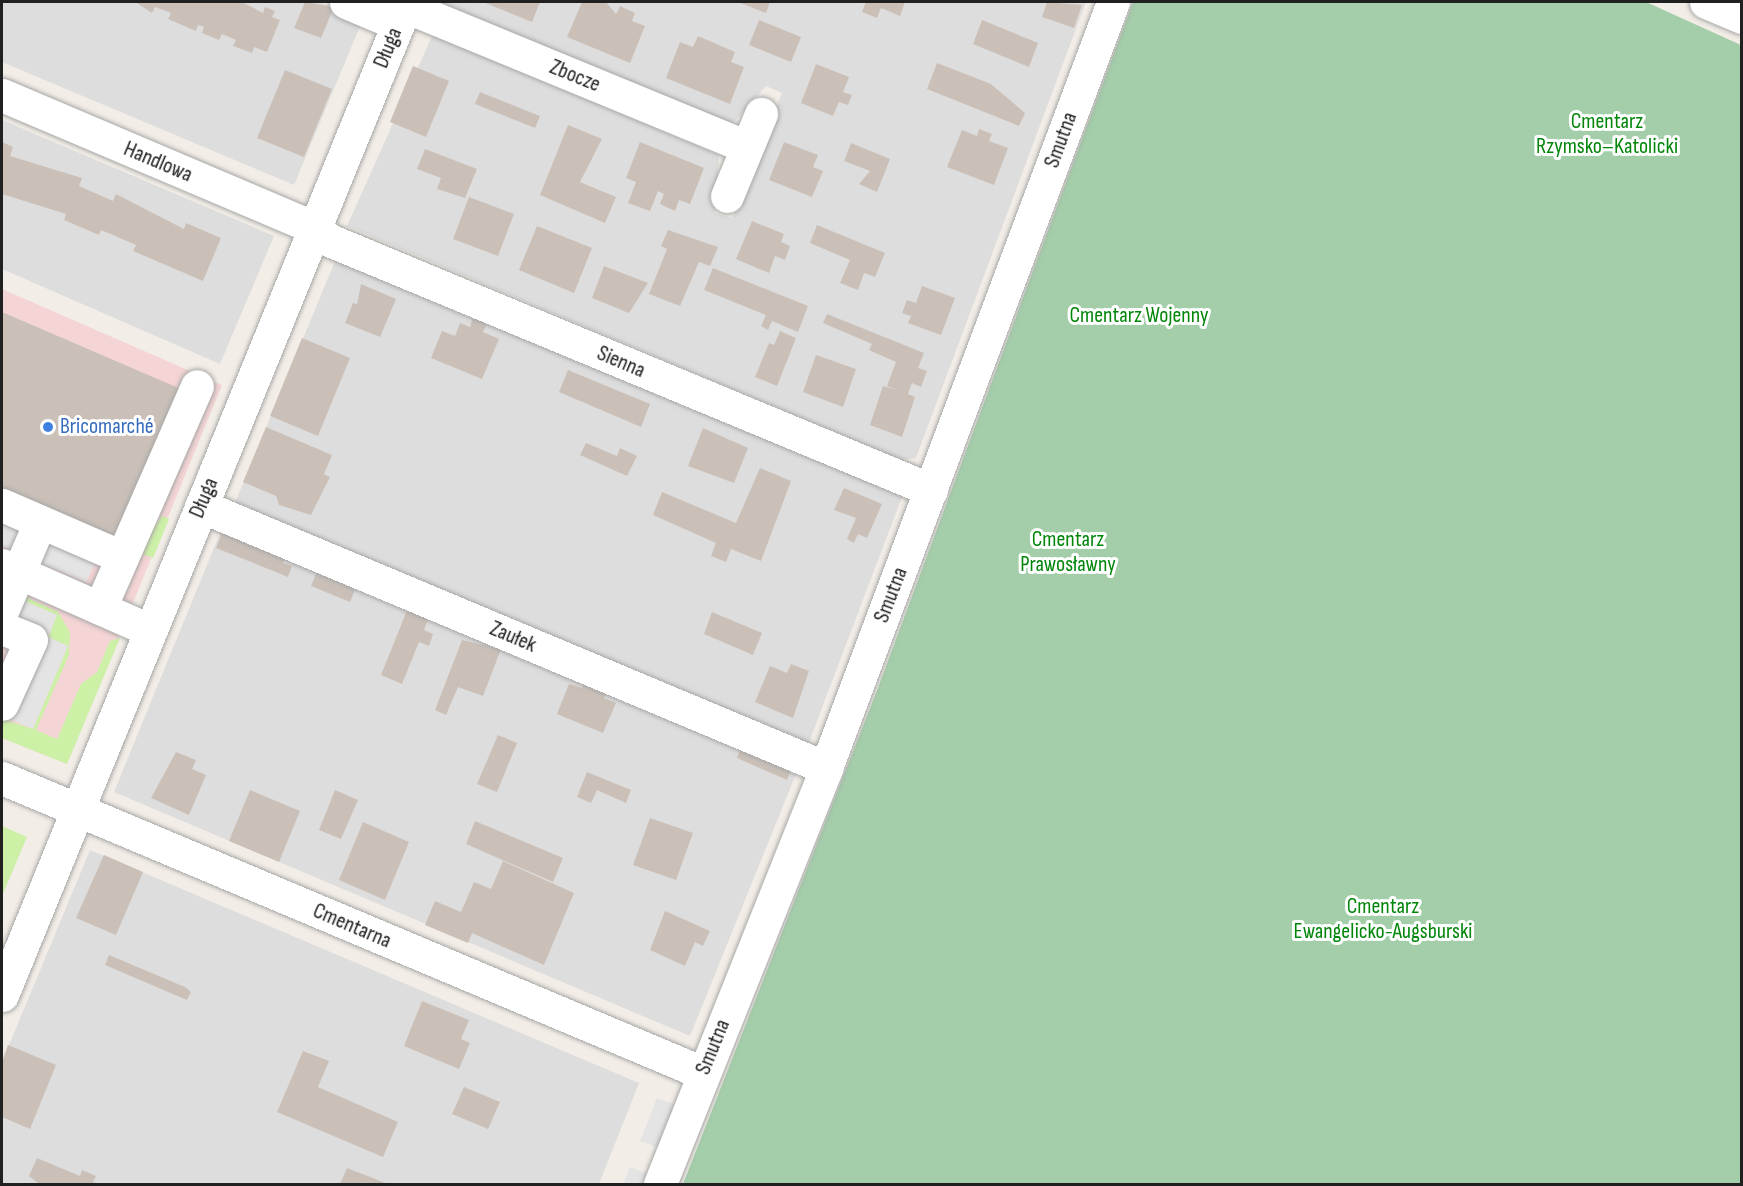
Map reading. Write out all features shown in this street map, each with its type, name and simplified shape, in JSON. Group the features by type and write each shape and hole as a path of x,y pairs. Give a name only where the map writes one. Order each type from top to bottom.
{"street":[{"path":"346,2 404,10"},
{"name":"Smutna","path":"660,1185 826,768 1113,2"},
{"path":"1706,2 1742,17"},
{"name":"Zbocze","path":"404,10 745,146"},
{"name":"Długa","path":"2,994 147,629 201,506 404,10"},
{"name":"Handlowa","path":"2,95 315,228"},
{"path":"727,196 745,146 761,114"},
{"name":"Sienna","path":"315,228 340,245 931,490"},
{"path":"100,608 197,386"},
{"path":"2,505 122,557"},
{"name":"Zaułek","path":"201,506 826,768"},
{"path":"2,611 10,569 40,522"},
{"path":"10,569 147,629"},
{"path":"2,627 31,640 2,704"},
{"name":"Cmentarna","path":"2,778 703,1073"}],"shaded area":[{"path":"2,2 320,2 363,19 294,185 2,62"},
{"path":"442,2 1086,2 916,458 901,460 347,226 433,34 719,155 715,213 732,218 782,93 766,86 725,132 438,11"},
{"path":"2,120 274,236 220,364 2,269"},
{"path":"338,254 895,487 902,497 808,745 232,510"},
{"path":"2,289 222,385 67,764 2,738"},
{"path":"225,521 798,769 690,1036 114,792"},
{"path":"2,522 20,530 12,550 2,546"},
{"path":"49,542 95,562 86,582 40,563"},
{"path":"24,601 57,615 49,635 15,621"},
{"path":"48,637 68,646 33,729 12,720"},
{"path":"90,850 639,1083 599,1184 2,1184 2,1062"},
{"path":"657,1098 676,1105 659,1148 640,1141"},
{"path":"630,1167 648,1174 644,1184 623,1184"}],"green space":[{"name":"Cmentarz Ewangelicko-Augsburski","path":"1133,2 1646,2 1741,45 1741,1184 683,1184 876,693"},
{"path":"162,516 169,519 153,558 136,551"},
{"path":"26,597 58,612 70,632 69,655 36,730 57,739 81,684 97,672 110,641 120,638 67,764 2,738 2,719 33,729 68,646 48,637 57,615 24,601"},
{"path":"2,826 27,837 2,896"}],"building":[{"path":"135,2 242,2 263,13 265,7 275,11 272,17 280,20 267,52 254,47 252,53 233,46 236,40 222,34 219,40 202,33 204,27 198,25 196,31 168,19 171,13 155,7 152,13"},
{"path":"305,2 334,7 321,38 294,28"},
{"path":"483,2 540,2 532,22"},
{"path":"582,2 606,2 616,14 620,6 635,13 632,21 645,26 630,63 567,37"},
{"path":"738,2 770,2 766,13"},
{"path":"866,2 905,2 900,16 881,8 877,18 862,12"},
{"path":"1047,2 1082,5 1074,28 1042,17"},
{"path":"759,20 801,37 791,62 749,45"},
{"path":"982,20 1038,43 1029,67 973,44"},
{"path":"698,36 735,52 731,62 744,67 730,104 666,78 680,42 693,47"},
{"path":"937,63 991,84 1025,113 1019,126 927,89"},
{"path":"816,64 849,77 843,92 852,95 848,105 839,102 833,116 801,103"},
{"path":"413,66 449,81 426,137 390,122"},
{"path":"285,70 332,89 304,157 257,138"},
{"path":"480,92 540,116 535,128 475,104"},
{"path":"568,125 602,139 580,182 616,197 605,223 540,195"},
{"path":"979,129 992,134 989,141 1008,148 994,185 947,167 962,130 977,136"},
{"path":"2,142 13,147 10,156 82,178 79,186 113,201 116,194 184,229 186,223 221,238 203,281 133,251 136,245 101,230 99,235 64,220 66,214 2,194"},
{"path":"640,142 704,168 690,204 679,200 675,211 660,204 664,194 658,191 650,211 628,203 636,182 626,178"},
{"path":"784,142 818,155 813,167 823,171 812,197 769,180"},
{"path":"851,143 890,159 877,192 859,184 870,171 844,161"},
{"path":"425,149 477,169 465,198 437,189 441,178 417,169"},
{"path":"469,197 514,214 498,256 453,239"},
{"path":"752,221 784,234 781,242 790,246 785,260 775,256 769,273 736,259"},
{"path":"817,225 885,253 875,277 864,273 858,290 840,283 850,260 810,243"},
{"path":"537,226 592,248 574,293 519,270"},
{"path":"668,230 718,247 710,266 699,262 680,306 649,294 667,249 661,246"},
{"path":"604,266 648,283 629,313 592,298"},
{"path":"713,268 808,306 798,332 772,321 768,330 761,326 766,315 704,290"},
{"path":"361,284 396,299 380,337 345,323 353,303 357,304"},
{"path":"922,286 955,298 941,335 908,323 911,316 902,313 907,300 916,303"},
{"path":"2,312 183,390 118,542 2,491"},
{"path":"827,314 924,353 918,368 927,371 921,387 912,383 908,394 915,397 902,437 870,425 883,386 897,390 887,386 896,362 869,350 872,344 823,323"},
{"path":"473,317 487,323 483,332 499,339 482,379 431,358 442,331 455,336 460,323 470,327"},
{"path":"780,331 796,338 777,386 755,377 769,343 774,345"},
{"path":"302,338 350,358 318,436 270,416"},
{"path":"816,355 856,369 843,407 803,392"},
{"path":"568,370 650,404 641,427 559,392"},
{"path":"266,427 332,455 324,474 330,477 311,515 279,505 276,496 243,482"},
{"path":"703,428 748,448 734,483 688,466"},
{"path":"586,443 617,456 620,448 637,456 627,476 580,455"},
{"path":"760,468 791,481 761,561 731,549 726,562 711,556 716,543 653,515 662,492 736,523"},
{"path":"844,488 882,504 867,538 858,534 854,543 847,539 856,518 834,510"},
{"path":"226,523 289,548 283,563 292,566 288,577 216,548"},
{"path":"320,564 359,580 350,602 311,586"},
{"path":"410,603 431,612 424,630 433,634 429,646 419,642 402,684 381,675"},
{"path":"712,612 762,633 753,655 704,634"},
{"path":"462,640 501,649 483,696 458,687 446,715 435,710"},
{"path":"791,664 809,671 793,718 755,702 770,666 787,673"},
{"path":"584,682 607,692 604,698 616,703 603,733 557,714 569,684 582,688"},
{"path":"498,735 517,743 497,792 477,784"},
{"path":"745,738 795,760 787,780 737,758"},
{"path":"176,752 196,760 192,769 206,775 189,815 151,798"},
{"path":"587,772 631,790 626,803 597,790 591,803 577,797"},
{"path":"250,790 300,811 279,862 229,841"},
{"path":"335,790 358,800 341,839 319,830"},
{"path":"650,818 693,833 676,880 633,865"},
{"path":"475,821 563,858 553,882 466,844"},
{"path":"363,822 409,842 385,900 339,880"},
{"path":"104,855 143,872 116,935 76,918"},
{"path":"503,861 574,893 544,965 472,933 468,943 425,925 435,901 461,912 474,882 491,889"},
{"path":"665,911 710,931 703,946 695,942 685,966 650,950"},
{"path":"109,955 185,987 191,992 187,1000 105,965"},
{"path":"422,1001 469,1020 461,1039 470,1043 459,1069 404,1046"},
{"path":"8,1045 56,1065 30,1129 2,1117 2,1062"},
{"path":"303,1051 329,1061 318,1087 398,1122 383,1157 277,1112"},
{"path":"464,1087 500,1102 488,1129 452,1114"},
{"path":"37,1158 80,1176 82,1170 96,1176 93,1182 99,1184 39,1184 29,1176"},
{"path":"347,1168 388,1184 340,1184"}],"place":[{"name":"Bricomarché","path":"48,427"}],"park label":[{"name":"Cmentarz Rzymsko–Katolicki","path":"1607,134"},
{"name":"Cmentarz Wojenny","path":"1139,316"},
{"name":"Cmentarz Prawosławny","path":"1068,552"}]}
